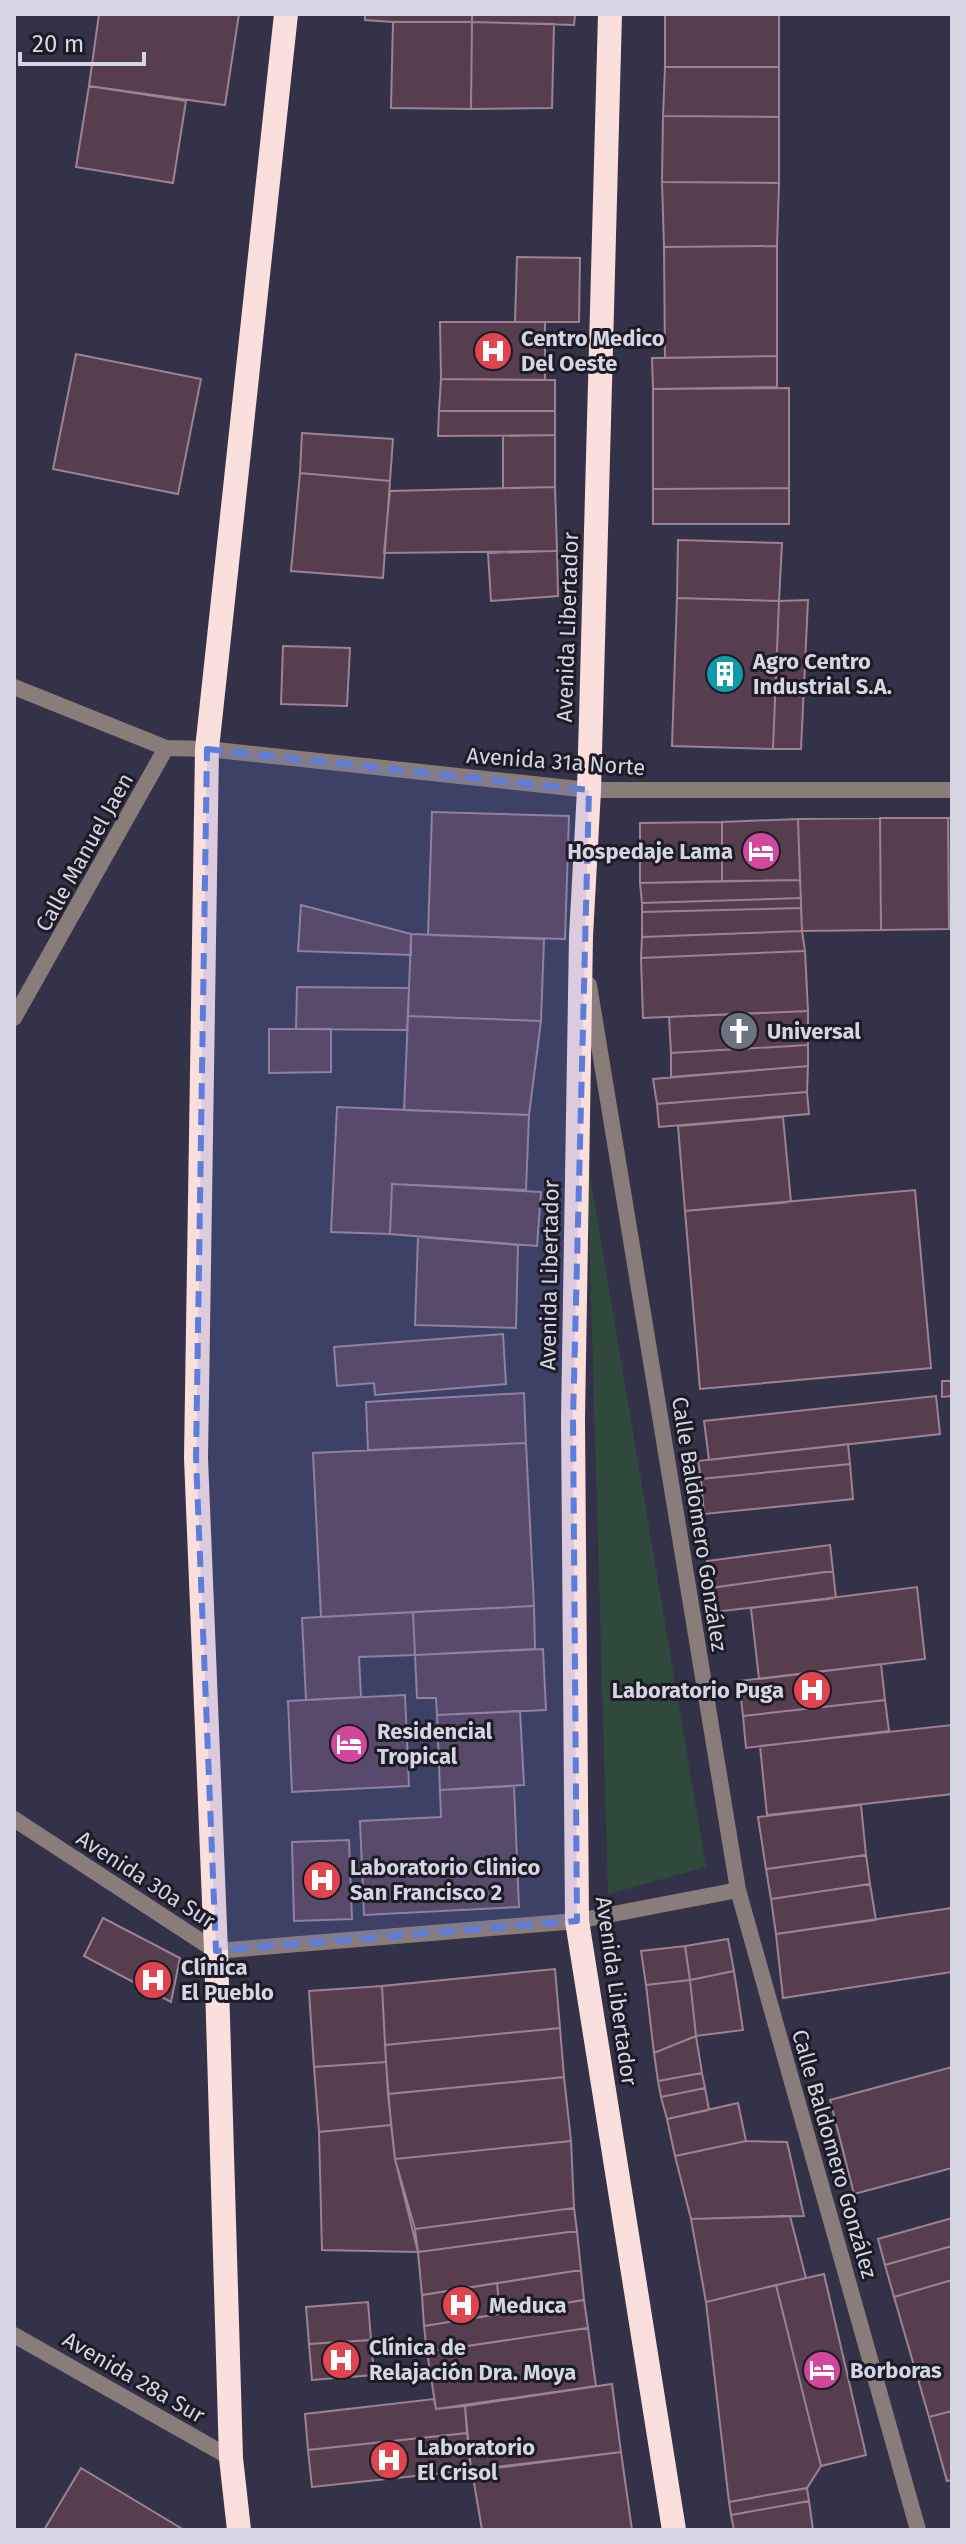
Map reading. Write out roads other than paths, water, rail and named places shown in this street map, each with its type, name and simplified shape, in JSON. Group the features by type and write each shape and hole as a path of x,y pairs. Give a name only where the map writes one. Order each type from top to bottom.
{"highway":[{"path":"239,2530 231,2458 216,1951 196,1458 207,749 286,14"},
{"name":"Avenida Libertador","path":"610,14 589,790 581,936 573,1419 577,1921 674,2530"}],"street":[{"path":"14,687 166,748"},
{"name":"Avenida 31a Norte","path":"166,748 207,749 589,790 952,790"},
{"name":"Calle Manuel Jaen","path":"14,1018 166,748"},
{"name":"Calle Baldomero González","path":"581,936 738,1890 918,2530"},
{"name":"Avenida 30a Sur","path":"14,1819 216,1951 577,1921 738,1890"},
{"name":"Avenida 28a Sur","path":"14,2335 231,2458"}],"place":[{"name":"Centro Medico Del Oeste","path":"493,351"},
{"name":"Agro Centro Industrial S.A.","path":"725,674"},
{"name":"Hospedaje Lama","path":"761,851"},
{"name":"Universal","path":"739,1031"},
{"name":"Laboratorio Puga","path":"812,1690"},
{"name":"Residencial Tropical","path":"349,1744"},
{"name":"Laboratorio Clinico San Francisco 2","path":"322,1880"},
{"name":"Clínica El Pueblo","path":"153,1980"},
{"name":"Meduca","path":"461,2305"},
{"name":"Clínica de Relajación Dra. Moya","path":"341,2360"},
{"name":"Borboras","path":"822,2370"},
{"name":"Laboratorio El Crisol","path":"389,2460"}]}
